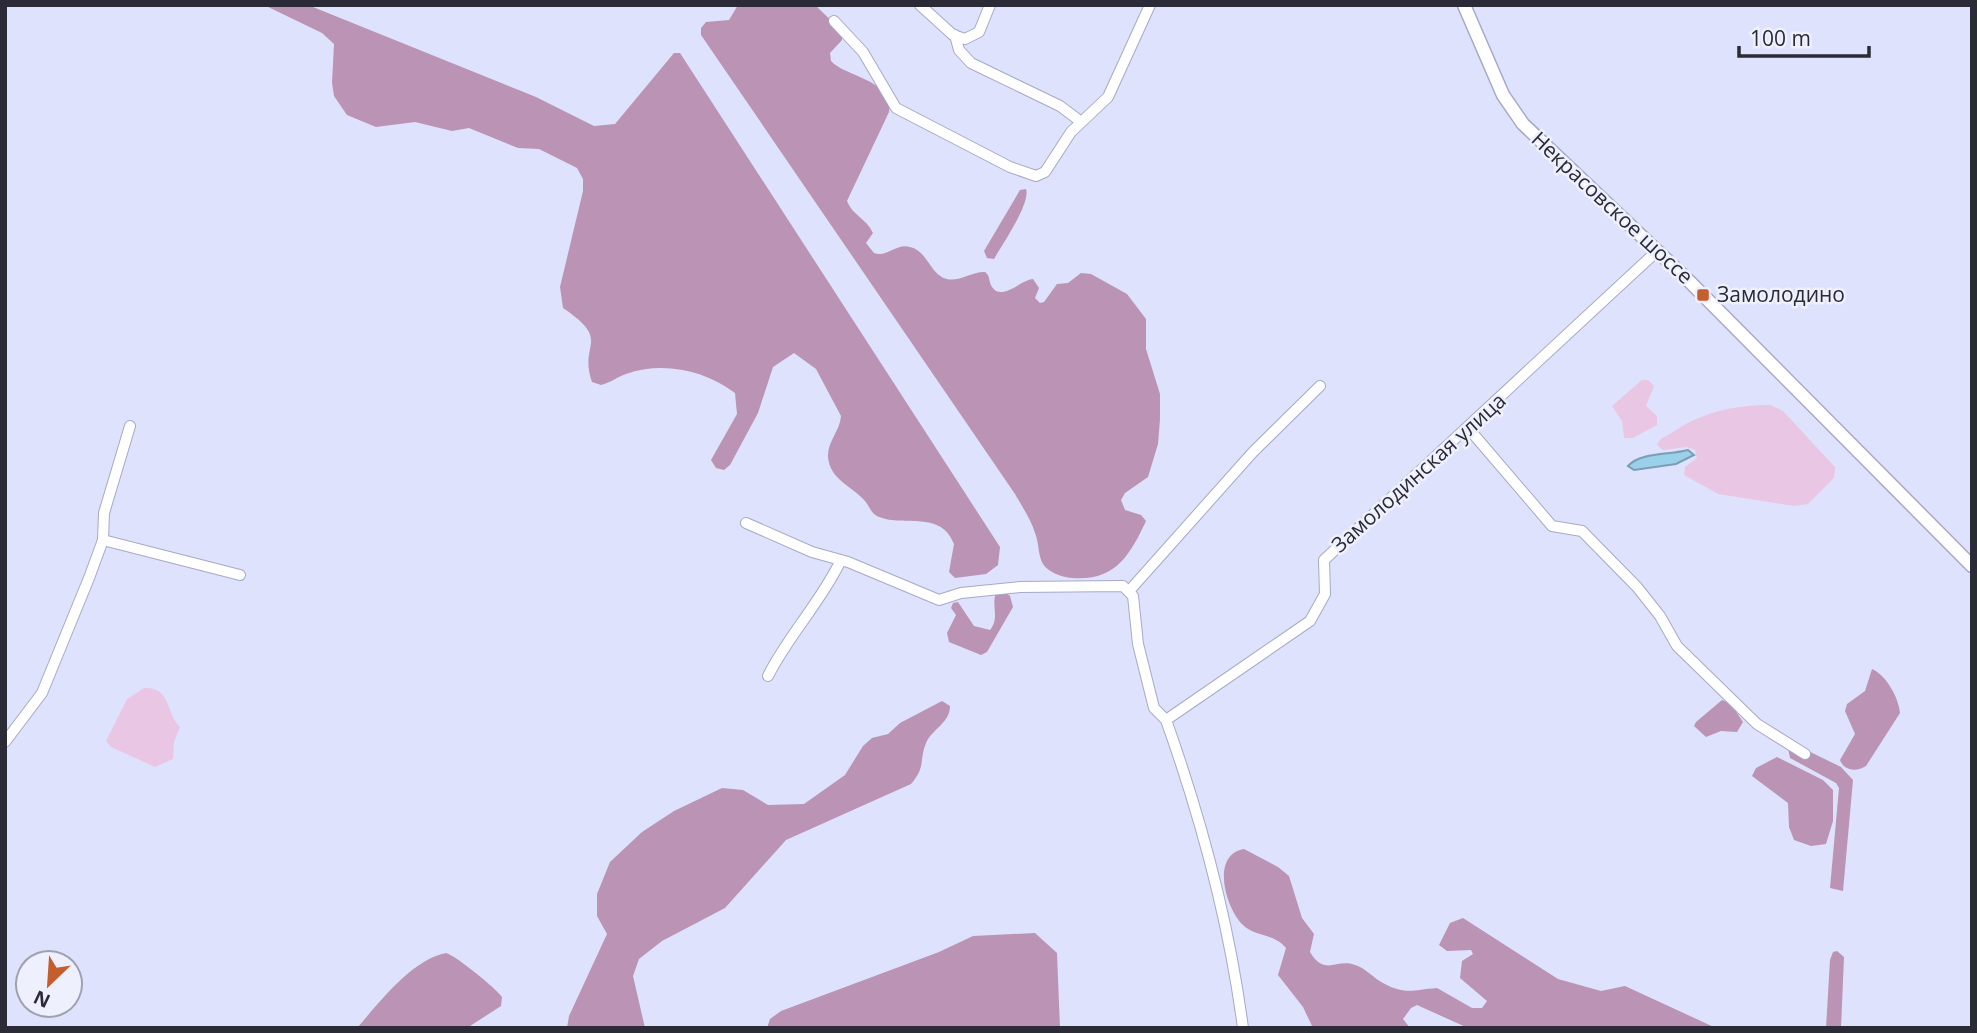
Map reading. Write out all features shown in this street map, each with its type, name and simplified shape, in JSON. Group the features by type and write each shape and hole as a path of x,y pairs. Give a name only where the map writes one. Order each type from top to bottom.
{"street":[{"path":"920,5 955,35 965,39 975,36 990,5"},
{"path":"834,21 863,52 879,84 896,108 1028,176 1045,172 1080,121 1111,92 1141,19 1150,5"},
{"name":"Некрасовское шоссе","path":"1464,5 1510,109 1657,251 1972,566"},
{"path":"955,35 959,50 971,64 1060,106 1080,121"},
{"name":"Замолодинская улица","path":"1166,720 1227,681 1310,621 1325,594 1324,560 1469,429 1657,251"},
{"path":"1130,590 1253,452 1320,386"},
{"path":"5,743 42,693 103,540 104,513 130,426"},
{"path":"1469,429 1552,526 1582,531 1637,587 1660,616 1677,646 1757,724 1805,754"},
{"path":"746,523 939,600 961,593 1020,587 1100,585 1123,586 1130,590"},
{"path":"103,540 240,575"},
{"path":"768,676 790,638 824,594 840,562"},
{"path":"1130,590 1147,688 1154,708 1166,720 1192,798 1223,908 1243,1028"}],"shaded area":[{"path":"264,5 308,5 536,97 594,126 615,124 674,53 680,53 1000,547 998,565 986,574 955,578 949,572 954,544 948,533 931,523 879,517 860,496 837,477 830,465 828,452 841,416 816,369 794,353 773,367 758,413 730,465 724,470 716,468 711,460 737,414 735,393 723,385 697,373 668,368 640,370 601,385 592,382 589,369 590,336 587,328 563,308 560,287 583,191 583,179 577,168 539,149 518,148 469,128 452,131 415,122 376,127 347,115 334,96 334,44 322,33"},
{"path":"738,5 815,5 842,31 842,40 830,53 831,61 838,67 868,80 884,92 889,112 847,201 873,233 866,243 874,253 883,254 900,247 910,247 921,253 941,277 956,279 985,272 992,287 1001,292 1033,279 1039,288 1035,298 1040,303 1044,302 1057,284 1068,283 1081,273 1091,274 1127,294 1146,319 1146,349 1160,394 1158,444 1148,477 1125,493 1121,500 1125,510 1141,515 1146,521 1126,556 1110,571 1087,578 1072,578 1056,574 1043,564 1029,518 1015,494 701,35 701,28 706,22 729,20"},
{"path":"1026,189 1024,204 1015,224 994,259 987,258 984,251 1020,190"},
{"path":"1642,380 1648,380 1654,386 1646,406 1657,416 1657,425 1633,438 1624,438 1622,421 1612,406"},
{"path":"1770,405 1783,411 1835,467 1834,478 1808,504 1794,506 1718,494 1684,475 1685,467 1697,458 1695,450 1687,447 1663,450 1657,445 1664,437 1695,419 1732,408"},
{"path":"1005,592 1010,596 1013,607 987,652 981,655 949,642 947,633 956,615 951,608 953,603 958,602 974,626 990,630 995,616 996,593"},
{"path":"1872,669 1882,676 1891,688 1900,713 1866,766 1851,769 1844,766 1840,760 1855,734 1845,711 1847,704 1865,691"},
{"path":"144,688 159,691 164,696 180,727 174,742 173,759 155,767 111,747 106,741 127,699"},
{"path":"1722,700 1731,704 1743,722 1737,732 1721,731 1706,737 1694,726"},
{"path":"942,701 950,706 949,712 926,743 920,768 911,784 786,840 725,908 662,941 639,959 633,976 645,1028 567,1028 569,1016 607,934 597,916 597,894 610,862 642,832 674,811 722,788 743,790 768,805 804,804 845,775 863,746 872,738 888,734 900,723"},
{"path":"1796,745 1841,767 1853,780 1843,891 1830,888 1839,788 1836,783 1790,758 1788,748"},
{"path":"1777,757 1823,780 1833,790 1833,821 1826,844 1811,846 1794,840 1789,827 1788,803 1752,776 1756,768"},
{"path":"1244,849 1289,876 1302,918 1314,934 1310,952 1321,964 1348,963 1364,969 1395,988 1408,991 1437,988 1472,1008 1482,1008 1487,1001 1460,978 1462,961 1473,954 1471,950 1447,951 1439,945 1450,923 1463,918 1558,979 1601,991 1625,986 1716,1028 1468,1028 1417,1005 1411,1008 1403,1019 1410,1028 1313,1028 1303,1007 1278,975 1286,948 1276,940 1247,928 1231,906 1224,883 1224,871 1233,853"},
{"path":"1035,933 1057,953 1060,1028 767,1028 770,1019 781,1011 939,952 973,936"},
{"path":"1837,951 1844,957 1841,1028 1826,1028 1830,960 1833,952"},
{"path":"446,953 499,993 502,997 501,1006 467,1028 357,1028 409,973 433,957"}],"water":[{"path":"1688,450 1694,455 1676,464 1634,470 1628,466 1640,458"}],"place":[{"name":"Замолодино","path":"1703,295"}]}
